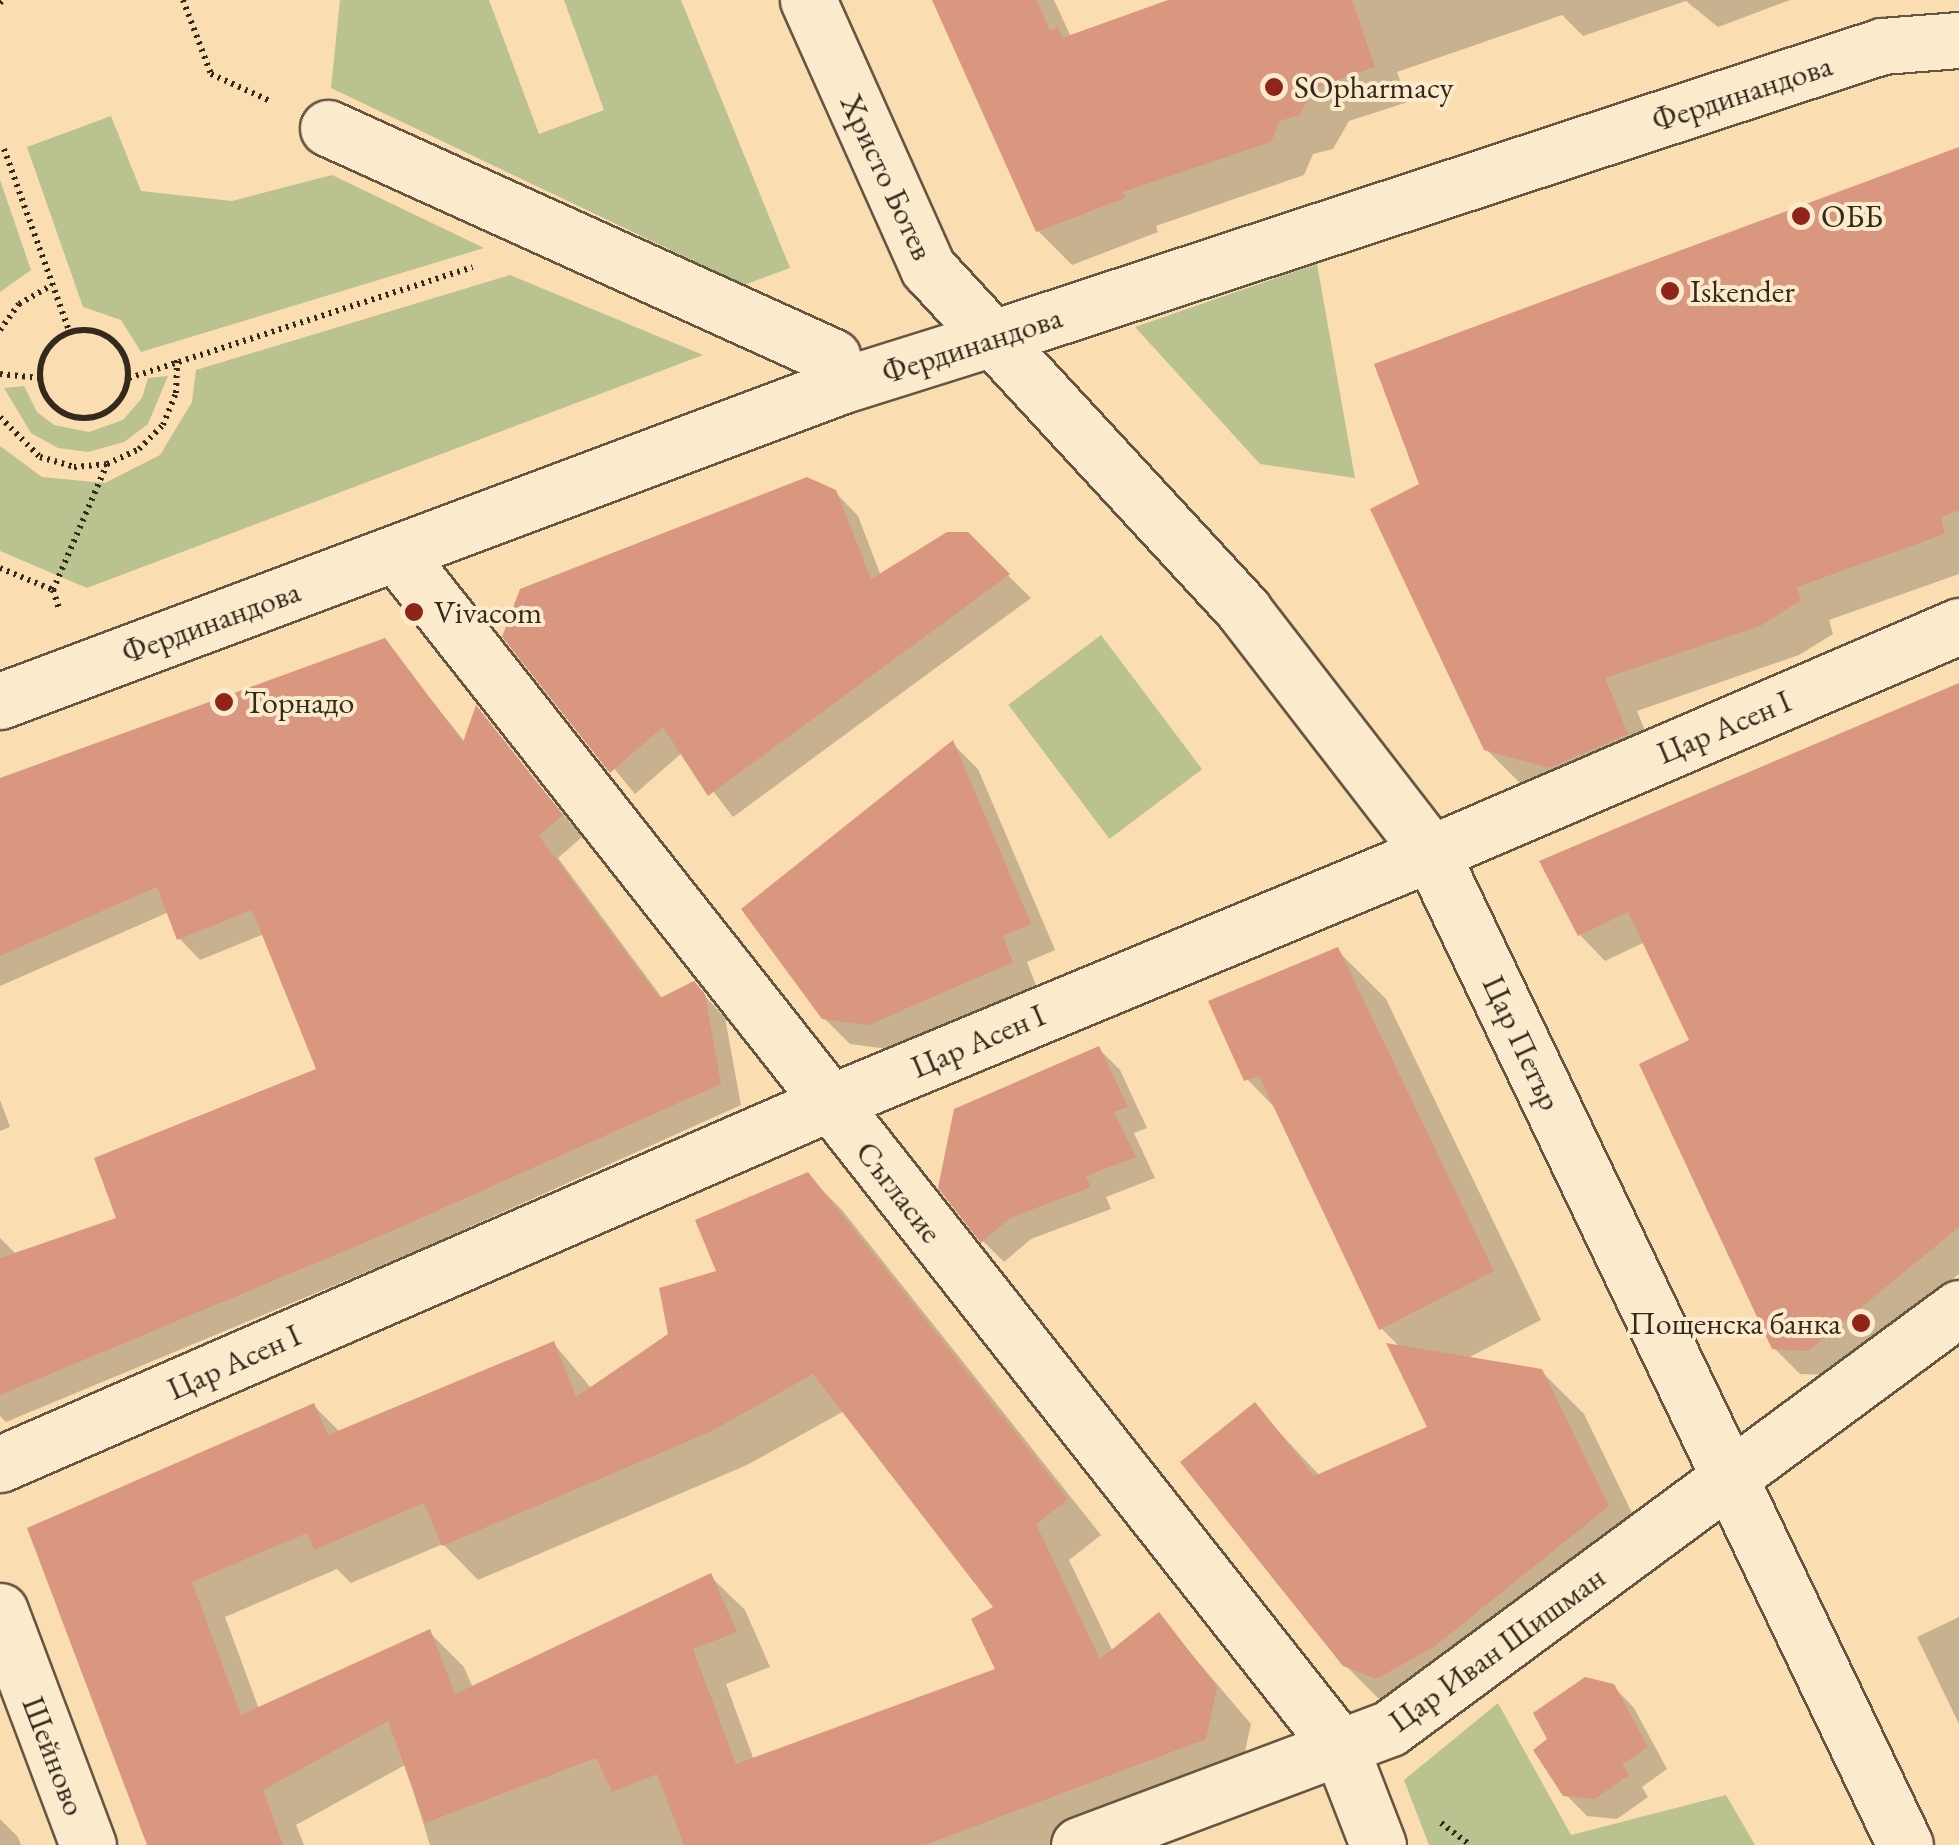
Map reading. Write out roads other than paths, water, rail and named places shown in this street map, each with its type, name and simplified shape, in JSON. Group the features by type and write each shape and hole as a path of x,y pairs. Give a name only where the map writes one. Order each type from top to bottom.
{"street":[{"name":"Христо Ботев","path":"808,0 928,268 988,340"},
{"name":"Фердинандова","path":"0,701 843,385 1882,46 1959,40"},
{"path":"328,128 833,356"},
{"name":"Цар Петър","path":"988,340 1244,612 1431,852 1728,1482 1905,1845"},
{"name":"Съгласие","path":"396,553 1340,1747 1378,1845"},
{"name":"Цар Асен I","path":"0,1464 829,1103 1959,626"},
{"name":"Цар Иван Шишман","path":"1079,1845 1390,1728 1959,1308"},
{"name":"Шейново","path":"0,1611 88,1845"}],"place":[{"name":"SOpharmacy","path":"1274,87"},
{"name":"ОББ","path":"1801,216"},
{"name":"Iskender","path":"1670,291"},
{"name":"Vivacom","path":"414,612"},
{"name":"Торнадо","path":"224,702"},
{"name":"Пощенска банка","path":"1861,1323"}]}
